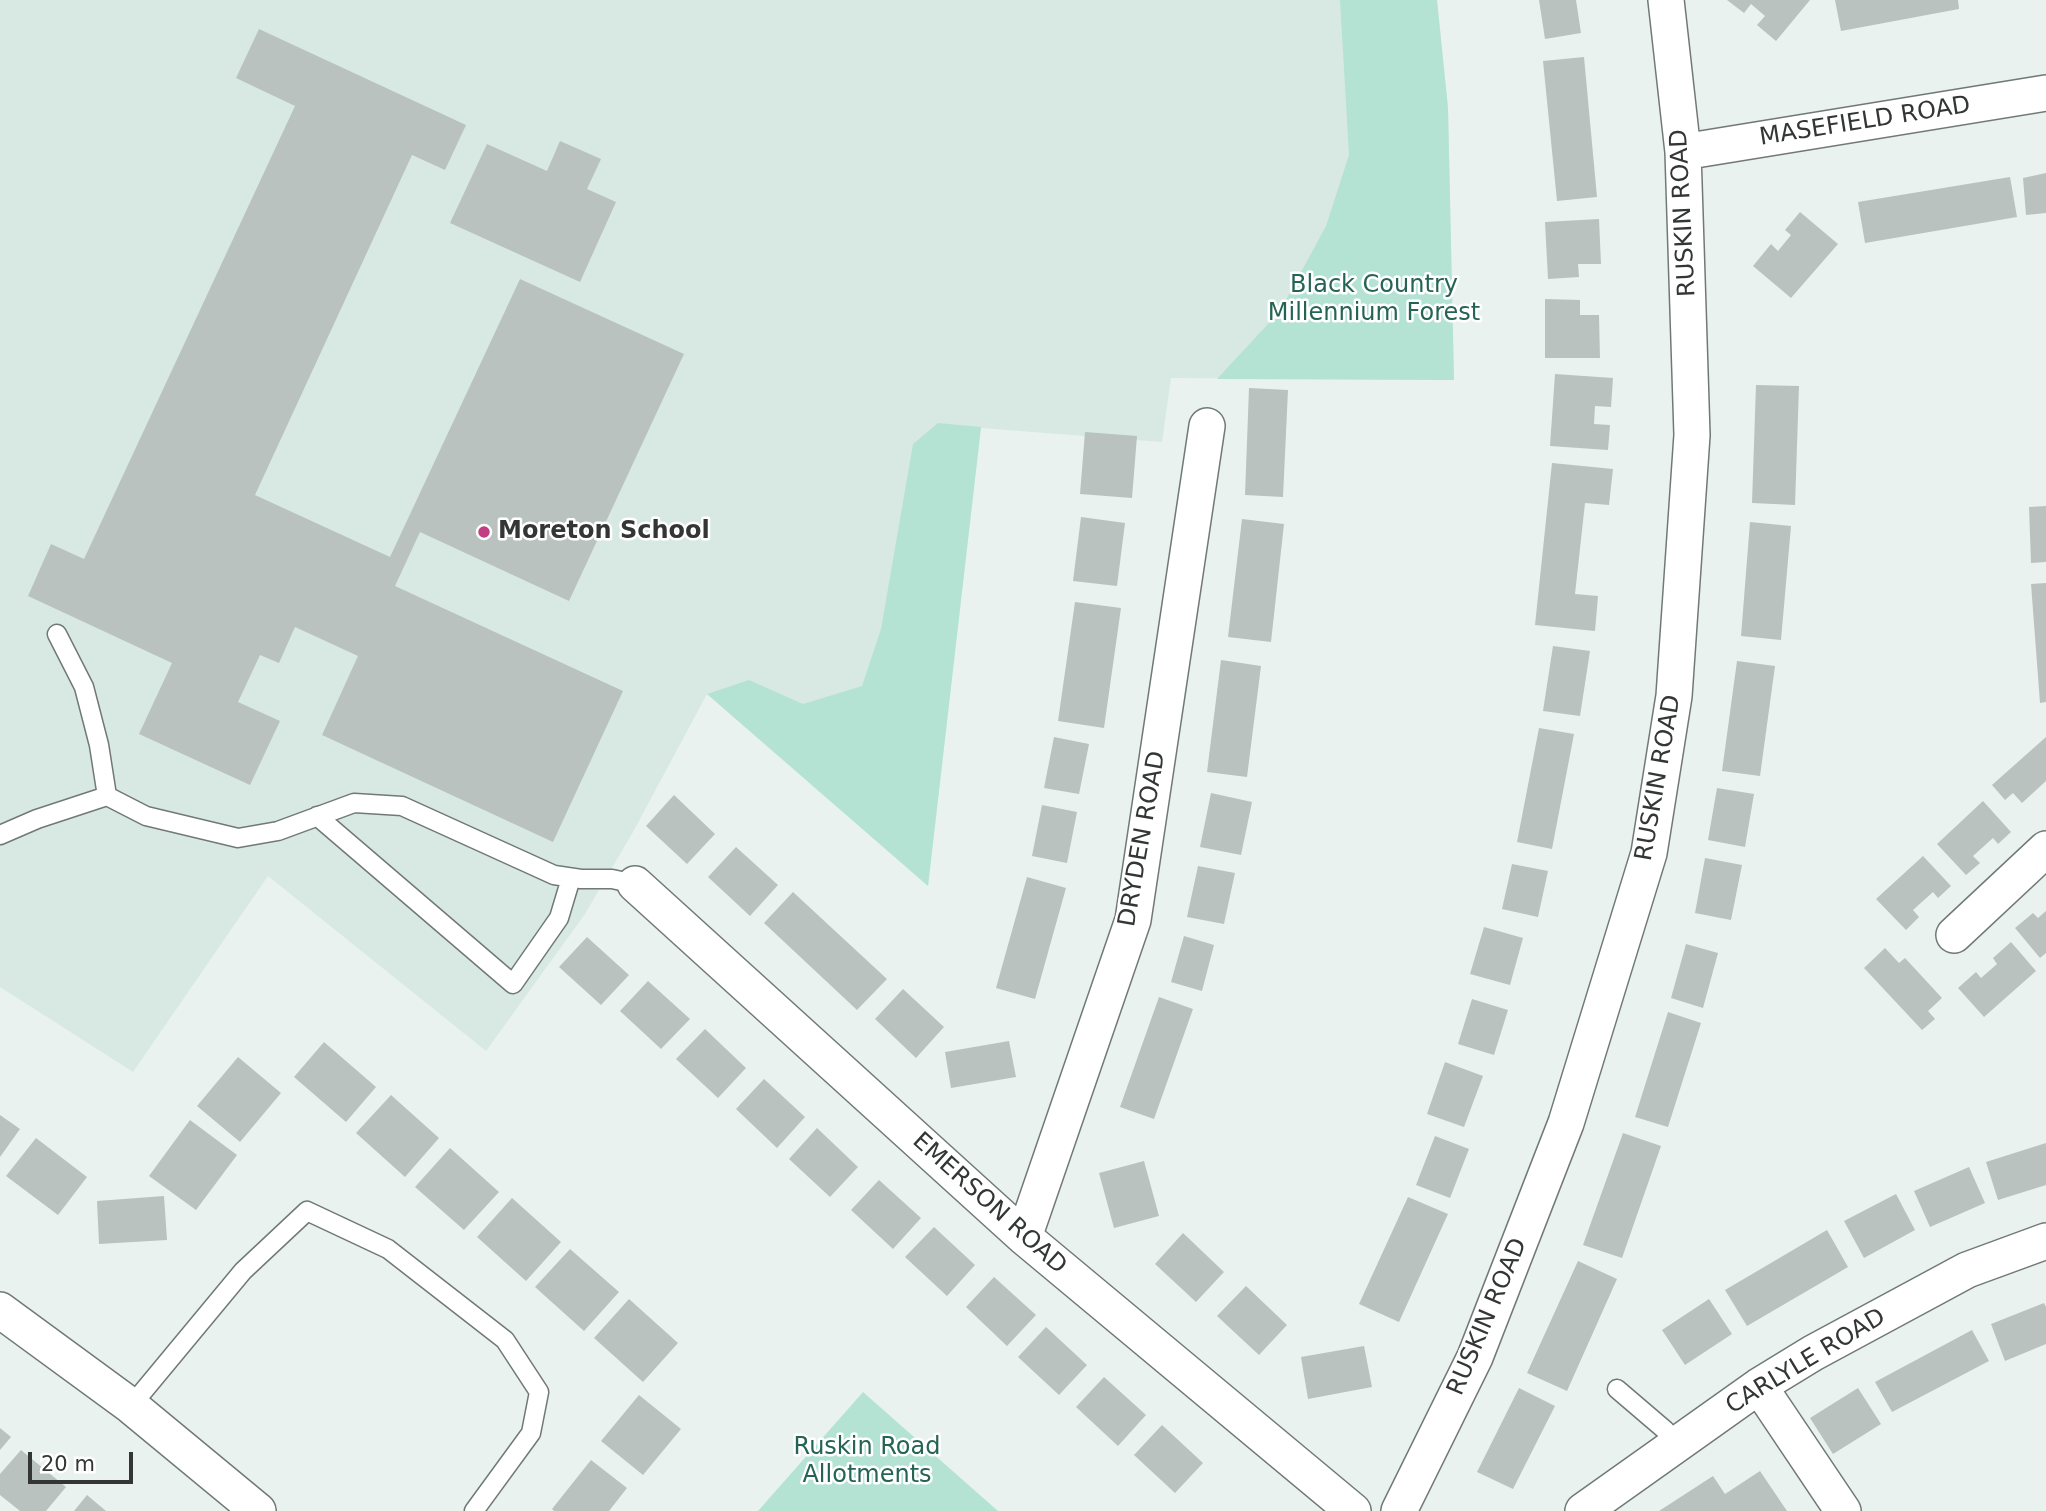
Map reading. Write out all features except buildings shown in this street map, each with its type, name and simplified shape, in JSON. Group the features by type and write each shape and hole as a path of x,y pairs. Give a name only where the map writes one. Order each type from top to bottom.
{"street":[{"name":"RUSKIN ROAD","path":"1399,1511 1475,1357 1566,1122 1648,853 1674,696 1692,435 1683,152 1666,0"},
{"name":"MASEFIELD ROAD","path":"1683,152 2046,93"},
{"name":"DRYDEN ROAD","path":"1024,1237 1133,920 1207,426"},
{"path":"1954,935 2046,849"},
{"name":"EMERSON ROAD","path":"635,884 1024,1237 1353,1511"},
{"name":"CARLYLE ROAD","path":"1583,1511 1675,1444 1813,1353 1967,1270 2046,1241"},
{"path":"0,1310 131,1406 258,1511"},
{"path":"1759,1387 1843,1511"}],"lane":[{"path":"57,634 83,687 99,745 107,796"},
{"path":"0,835 37,819 107,796 145,816 238,838 278,831 354,803 402,806 554,875 612,879 635,884"},
{"path":"317,816 513,984 559,919 571,877"},
{"path":"131,1406 243,1271 307,1211 388,1249 505,1340 539,1392 531,1433 474,1511"},
{"path":"1617,1389 1665,1430 1675,1444"}],"shaded area":[{"name":"Moreton School","path":"0,0 1437,0 1448,108 1454,380 1171,378 1162,442 981,428 928,886 707,694 633,832 585,914 486,1051 268,876 133,1072 0,987"}],"green space":[{"name":"Black Country Millennium Forest","path":"1340,0 1437,0 1448,108 1454,380 1217,379 1280,311 1326,226 1349,155"},
{"path":"938,423 981,427 928,886 707,694 749,680 803,704 862,686 881,629 913,444"},
{"name":"Ruskin Road Allotments","path":"863,1392 998,1511 758,1511"}],"place":[{"name":"Moreton School","path":"484,532"}]}
